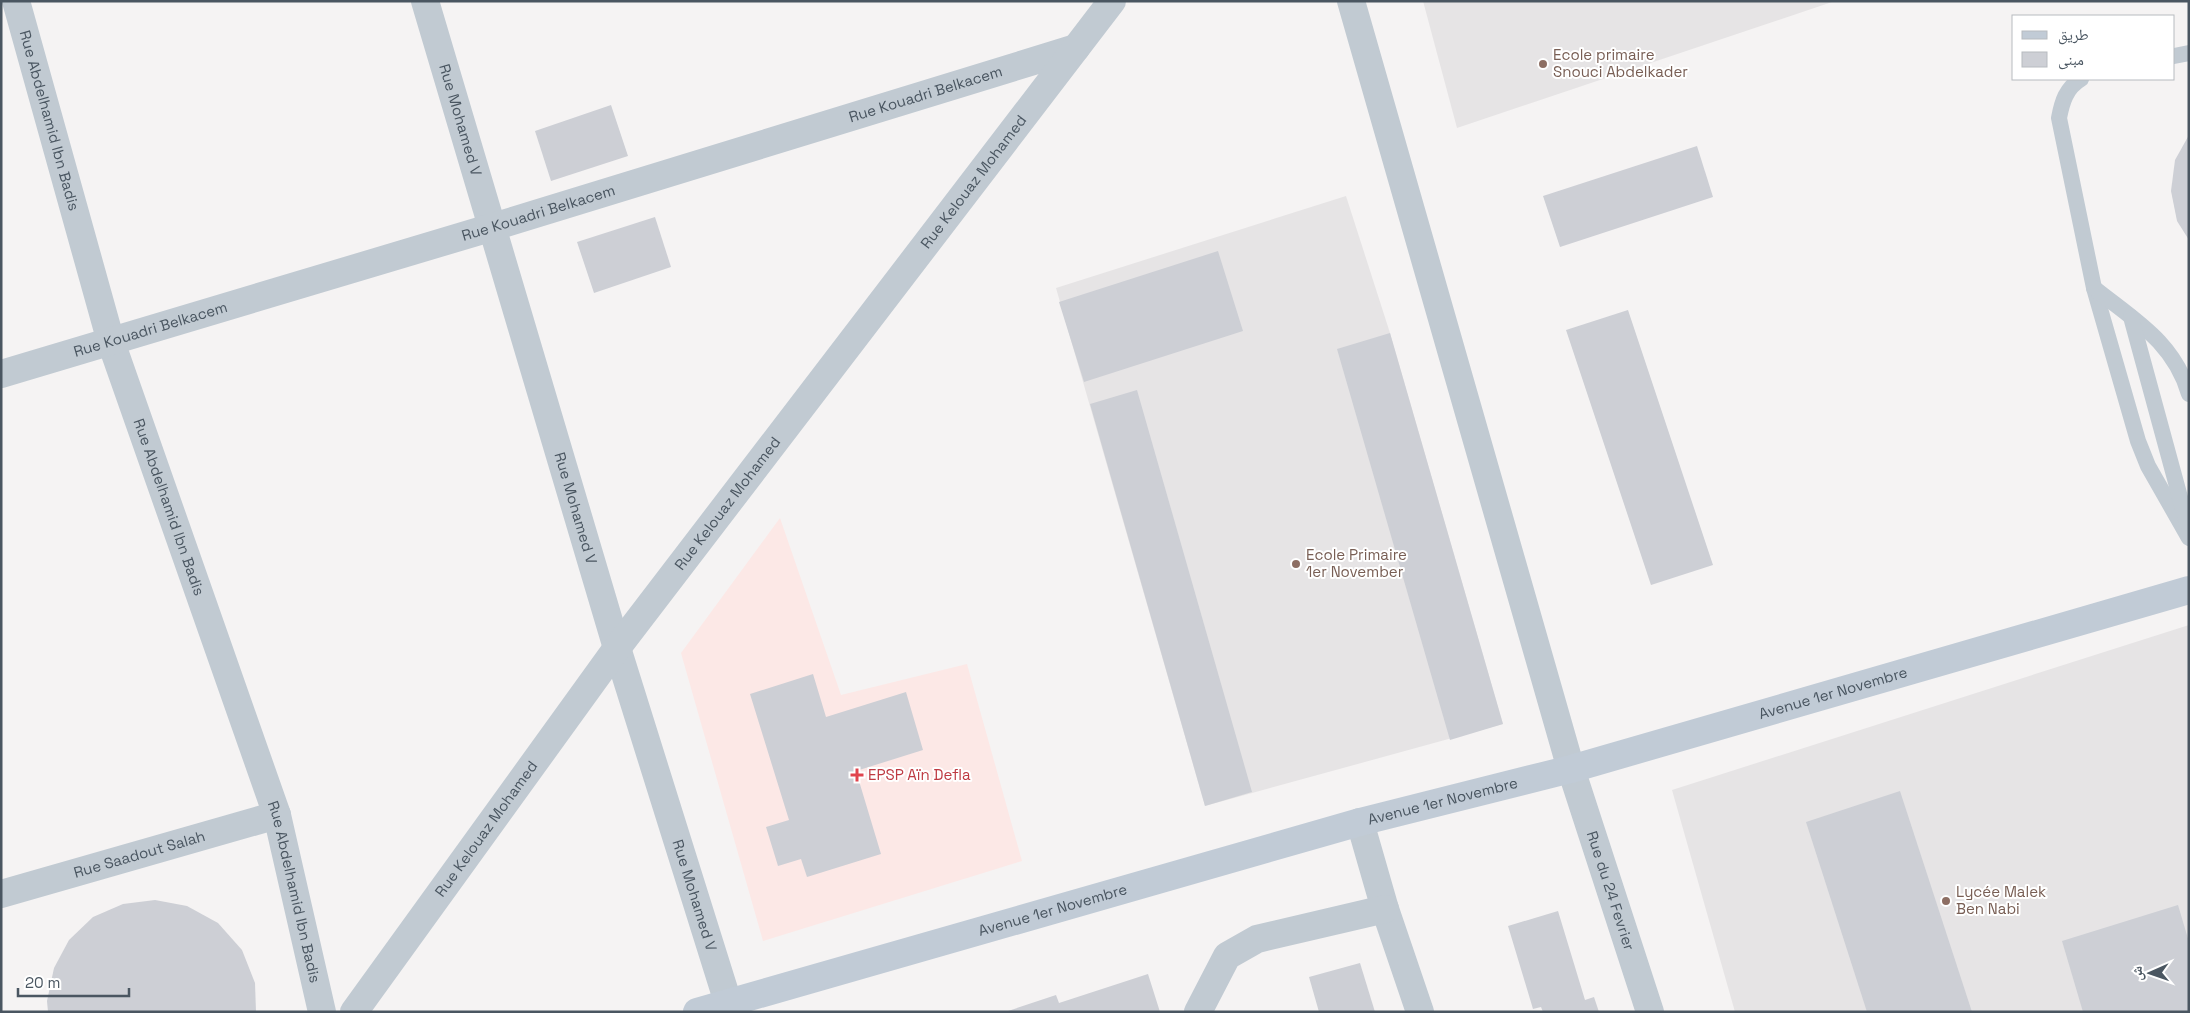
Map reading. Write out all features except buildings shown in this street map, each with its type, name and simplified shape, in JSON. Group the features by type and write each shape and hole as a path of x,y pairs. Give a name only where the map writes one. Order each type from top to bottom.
{"main road":[{"name":"Avenue 1er Novembre","path":"697,1012 730,1007 1360,822 1570,769 2189,590"}],"street":[{"name":"Rue Abdelhamid Ibn Badis","path":"16,1 111,342 277,815 322,1012"},
{"name":"Rue Mohamed V","path":"425,1 617,648 730,1007"},
{"name":"Rue Kelouaz Mohamed","path":"354,1012 617,648 1112,1"},
{"name":"Rue du 24 Fevrier","path":"1351,1 1570,769 1650,1012"},
{"name":"Rue Kouadri Belkacem","path":"1,374 493,227 1076,48"},
{"name":"Rue Saadout Salah","path":"1,894 277,815"},
{"path":"1360,822 1385,908 1420,1012"},
{"path":"1198,1012 1227,956 1256,939 1385,908"}],"lane":[{"path":"2175,56 2189,52"},
{"path":"2080,80 2067,92 2061,104 2059,118 2094,288 2143,454 2189,538"},
{"path":"2094,288 2160,341 2171,354 2185,379 2189,394"},
{"path":"2132,318 2189,530"}],"shaded area":[{"name":"Ecole primaire Snouci Abdelkader","path":"1423,1 1835,1 1457,128"},
{"name":"Ecole Primaire 1er November","path":"1346,196 1390,333 1503,724 1205,806 1056,288"},
{"name":"EPSP Aïn Defla","path":"780,518 841,695 967,664 1022,861 763,941 681,653"},
{"name":"Lycée Malek Ben Nabi","path":"2189,625 2189,1012 1735,1012 1672,790"}],"place":[{"name":"Ecole primaire Snouci Abdelkader","path":"1543,64"},
{"name":"Ecole Primaire 1er November","path":"1296,564"},
{"name":"EPSP Aïn Defla","path":"857,775"},
{"name":"Lycée Malek Ben Nabi","path":"1946,901"}]}
